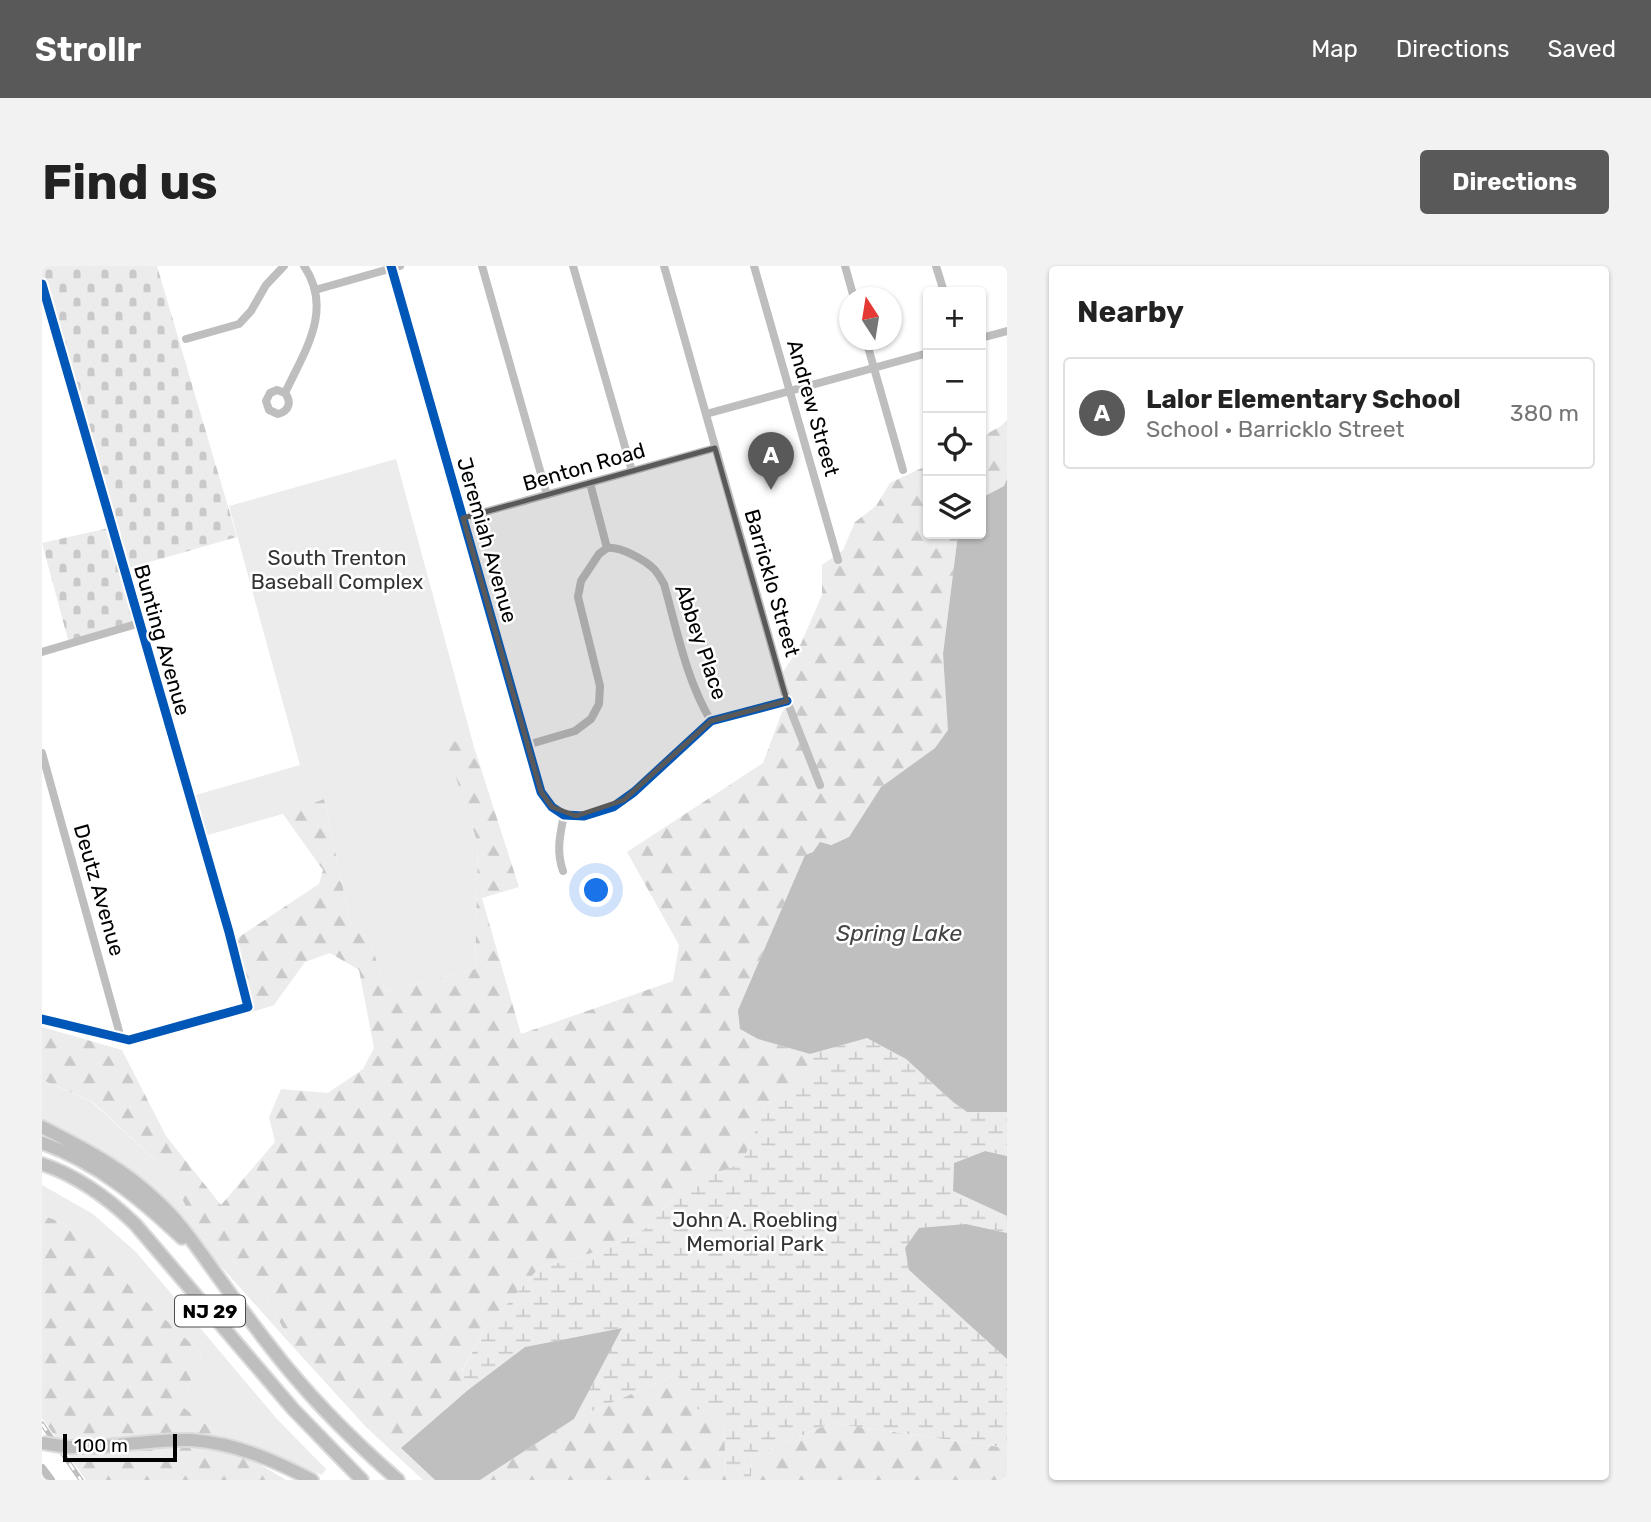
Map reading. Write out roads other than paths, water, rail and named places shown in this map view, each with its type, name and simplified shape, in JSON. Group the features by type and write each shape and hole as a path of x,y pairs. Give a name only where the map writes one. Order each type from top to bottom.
{"highway":[{"path":"42,1127 117,1168 158,1201 182,1227 235,1299"},
{"name":"NJ 29","path":"42,1143 96,1169 142,1202 191,1248 311,1396 398,1480"},
{"name":"NJ 29","path":"42,1164 87,1185 135,1224 293,1409 362,1480"},
{"path":"42,1443 67,1447 171,1440 224,1444 260,1455 312,1480"}],"street":[{"path":"186,339 239,324 251,311 266,285 284,266"},
{"path":"285,393 315,326 315,290 304,266"},
{"path":"482,266 547,495"},
{"path":"573,266 632,471"},
{"name":"Barricklo Street","path":"664,266 787,701 820,785"},
{"name":"Andrew Street","path":"754,266 838,560"},
{"path":"845,266 851,287"},
{"path":"936,266 942,287"},
{"path":"315,290 394,267"},
{"name":"Jeremiah Avenue","path":"394,267 541,792 552,807 564,816"},
{"name":"Bunting Avenue","path":"42,284 229,932 248,1007 129,1040 116,1037"},
{"path":"986,337 1007,331"},
{"path":"869,350 903,470"},
{"path":"706,414 923,354"},
{"name":"Benton Road","path":"463,519 715,448"},
{"path":"527,745 570,733 584,726 599,704 600,686 578,597 581,581 599,554 607,548 590,483"},
{"name":"Abbey Place","path":"607,548 617,548 646,562 659,575 664,584 689,676 700,704 711,721"},
{"path":"42,652 138,622"},
{"path":"563,871 559,837 564,816 593,814 624,800 711,721 787,701"},
{"name":"Deutz Avenue","path":"42,753 119,1031 116,1037"},
{"path":"42,1019 116,1037"},
{"path":"42,1468 51,1480"}],"water":[{"name":"Spring Lake","path":"1007,479 1007,1112 967,1112 906,1059 867,1038 810,1054 758,1039 740,1029 738,1010 805,855 813,852 820,842 831,845 849,837 881,787 935,748 948,730 943,654 957,539 986,539 986,495 1004,486"},
{"path":"985,1151 1007,1156 1007,1216 953,1191 954,1163"},
{"path":"966,1224 1007,1233 1007,1359 909,1270 905,1248 919,1228"},
{"path":"622,1328 574,1419 480,1480 435,1480 401,1448 468,1390 525,1347"}],"railway":[{"path":"42,1424 81,1480"}],"place":[{"name":"Lalor Elementary School","path":"771,490"}],"park label":[{"name":"South Trenton Baseball Complex","path":"337,570"},
{"name":"John A. Roebling Memorial Park","path":"755,1232"}]}
